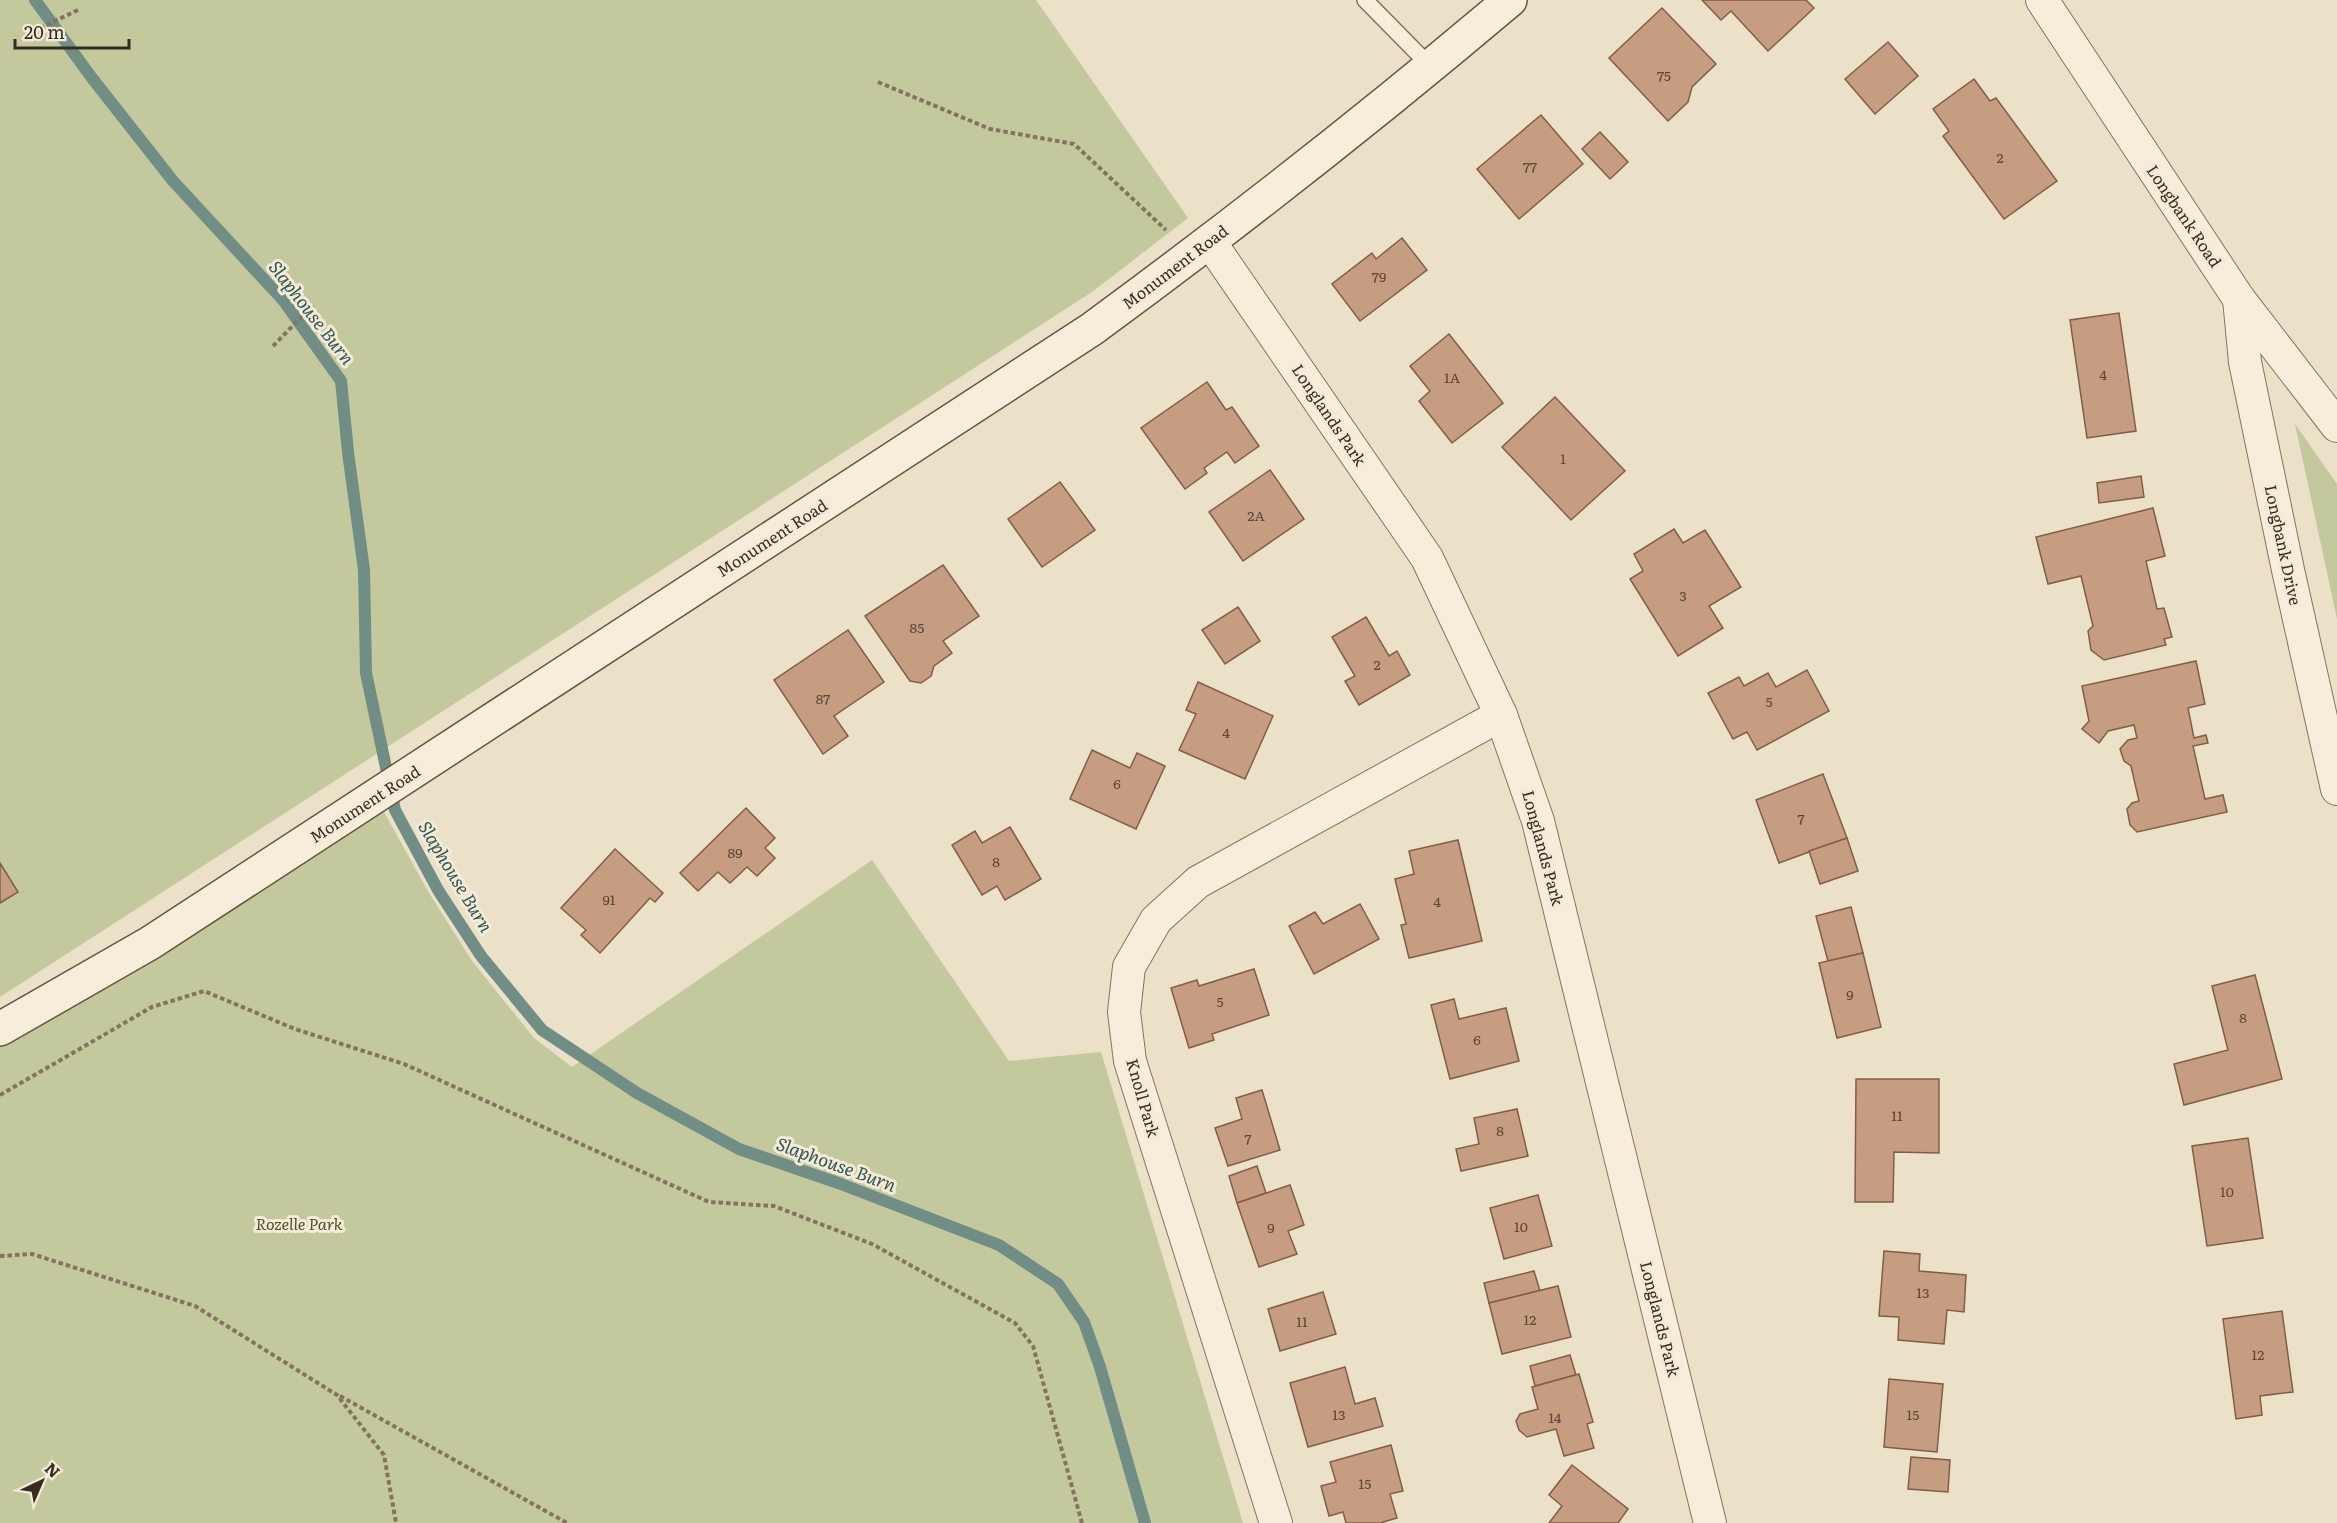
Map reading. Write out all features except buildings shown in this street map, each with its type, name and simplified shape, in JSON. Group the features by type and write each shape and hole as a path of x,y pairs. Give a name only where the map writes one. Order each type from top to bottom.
{"main road":[{"name":"Monument Road","path":"0,1029 150,943 1092,329 1201,249 1431,67 1510,0"}],"street":[{"name":"Longbank Road","path":"2042,0 2239,299 2337,426"},
{"name":"Longlands Park","path":"1201,249 1427,558 1501,715 1538,821 1710,1523"},
{"name":"Longbank Drive","path":"2239,299 2245,362 2337,789"},
{"name":"Knoll Park","path":"1276,1523 1130,1061 1124,1012 1129,967 1156,920 1198,882 1501,715"}],"lane":[{"path":"1365,0 1431,67"}],"path":[{"path":"40,28 78,9"},
{"path":"878,82 990,129 1074,144 1201,249"},
{"path":"273,346 314,304"},
{"path":"0,1095 152,1007 204,991 296,1029 404,1064 710,1202 774,1206 872,1244 1015,1323 1027,1338 1032,1346 1082,1523"},
{"path":"0,1256 32,1254 195,1306 337,1395 567,1523"},
{"path":"337,1395 384,1455 396,1523"}],"green space":[{"path":"0,0 1036,0 1188,218 1092,292 0,997"},
{"path":"2295,424 2337,484 2337,619"},
{"name":"Rozelle Park","path":"383,810 429,893 472,961 534,1038 572,1067 872,860 1009,1061 1101,1052 1243,1523 0,1523 0,1045"}],"waterway":[{"name":"Slaphouse Burn","path":"35,0 92,78 173,181 283,300 341,381 364,570 366,673 395,810 438,890 481,956 542,1030 637,1093 739,1149 841,1184 999,1245 1058,1284 1084,1322 1100,1367 1145,1523"}]}
